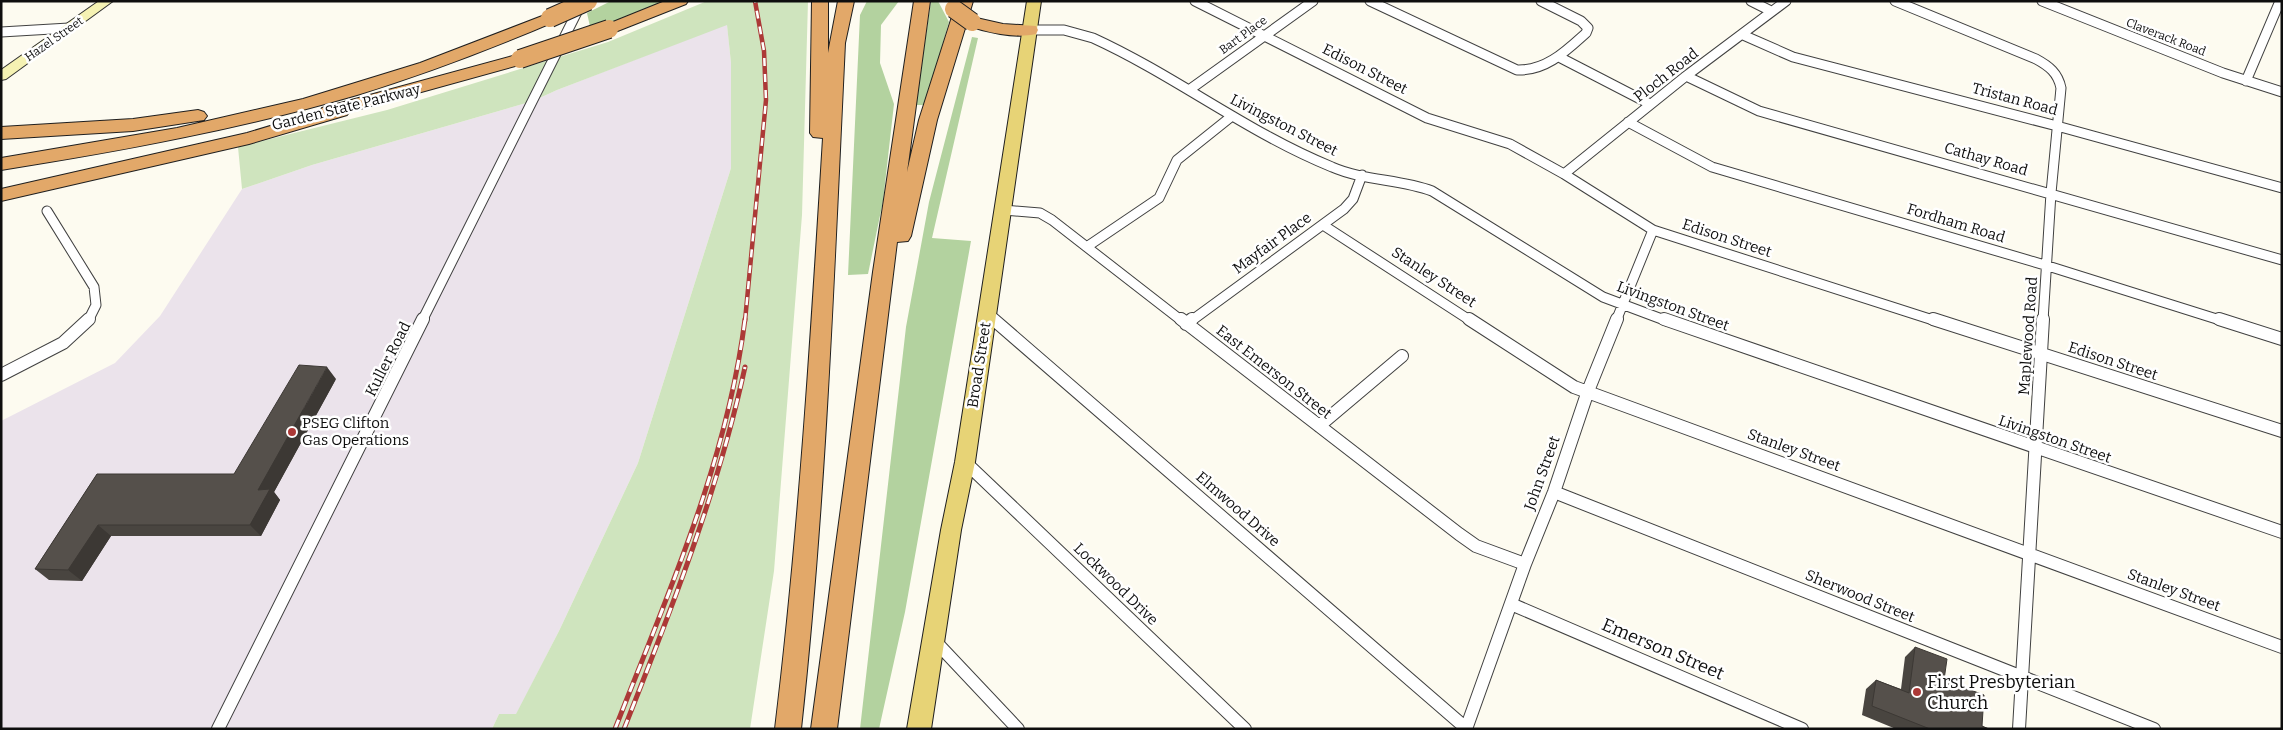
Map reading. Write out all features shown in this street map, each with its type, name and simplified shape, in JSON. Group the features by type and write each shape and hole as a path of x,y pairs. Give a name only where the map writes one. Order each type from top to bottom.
{"highway":[{"name":"Garden State Parkway","path":"1,164 142,141 287,109 413,72 529,27 588,1"},
{"name":"Garden State Parkway","path":"1,176 188,144 377,100 520,59 609,29 680,1"},
{"path":"820,1 818,207 821,327"},
{"path":"788,729 809,534 837,43 846,1"},
{"path":"825,728 883,272 922,1"},
{"path":"864,428 905,216 956,4"},
{"path":"956,4 972,22 1003,29 1030,30"},
{"path":"1,133 133,125 260,104 363,79 529,27"},
{"path":"1,195 249,138 377,100"}],"main road":[{"name":"Broad Street","path":"919,729 935,641 951,530 965,462 1034,1"}],"street":[{"name":"Hazel Street","path":"1,76 107,1"},
{"name":"Kuller Road","path":"218,729 582,1"},
{"name":"Edison Street","path":"1195,1 1426,118 1510,144 1564,174 1653,230 2282,431"},
{"name":"Bart Place","path":"1189,90 1312,1"},
{"path":"1370,1 1516,70 1529,72 1560,57 1586,33 1588,28 1581,21 1541,1"},
{"path":"1751,1 1771,11"},
{"name":"Ploch Road","path":"1564,174 1650,104 1786,1"},
{"path":"1895,1 2024,54 2051,68 2060,80 2061,88 2057,126"},
{"name":"Claverack Road","path":"2042,1 2246,81 2282,92"},
{"path":"2246,81 2280,1"},
{"path":"1,32 68,28"},
{"name":"Livingston Street","path":"1030,30 1056,29 1093,38 1189,90 1232,116 1335,169 1362,176 1402,181 1432,191 1603,297 1622,305 2282,532"},
{"name":"Tristan Road","path":"1743,35 1793,57 2057,126 2282,188"},
{"path":"1560,57 1650,104"},
{"name":"Cathay Road","path":"1686,76 1759,112 2052,193 2282,260"},
{"path":"1088,246 1159,198 1177,160 1232,116"},
{"name":"Fordham Road","path":"1628,122 1712,167 2048,266 2282,339"},
{"name":"Maplewood Road","path":"2018,729 2057,126"},
{"name":"Mayfair Place","path":"1186,324 1323,225 1353,199 1362,176"},
{"name":"East Emerson Street","path":"1004,210 1040,213 1088,246 1186,324 1459,534 1476,546 1525,564"},
{"path":"1,375 41,356 71,338 95,308 95,291 47,211"},
{"name":"Stanley Street","path":"1323,225 1574,387 2282,646"},
{"name":"John Street","path":"1467,729 1510,604 1554,492 1588,391 1653,230"},
{"name":"Elmwood Drive","path":"987,314 1467,729"},
{"path":"1319,426 1402,356"},
{"name":"Lockwood Drive","path":"965,462 1245,729"},
{"name":"Sherwood Street","path":"1554,492 2154,729"},
{"name":"Emerson Street","path":"1510,604 1802,729"},
{"path":"935,641 1018,729"}],"shaded area":[{"path":"727,24 731,63 731,168 638,463 559,631 516,715 499,714 492,729 1,729 1,421 115,363 160,316 242,189 312,165 533,101"}],"green space":[{"path":"611,1 667,1 591,31 587,13"},
{"path":"707,1 808,1 802,215 774,571 750,729 492,729 499,714 516,714 559,631 638,463 731,168 731,63 727,25 533,101 312,165 242,189 238,147 387,110 608,42"},
{"path":"867,1 899,1 881,25 880,63 894,104 883,201 868,274 848,275 860,15"},
{"path":"931,1 938,1 949,22 925,105 916,105"},
{"path":"972,37 978,38 932,238 971,241 905,612 879,729 860,729 906,327 929,202"}],"building":[{"name":"PSEG Clifton Gas Operations","path":"299,365 327,367 258,490 270,489 250,525 98,525 68,570 35,569 97,474 234,474"},
{"name":"First Presbyterian Church","path":"1915,647 1947,659 1944,680 1984,695 1982,726 1989,729 1930,729 1872,706 1876,680 1909,693"}],"railway":[{"path":"745,321 766,100 764,51 755,1"},
{"path":"615,729 674,579 710,477 736,373 745,319"},
{"path":"624,729 692,550 721,460 745,367"}],"place":[{"name":"PSEG Clifton Gas Operations","path":"292,432"},
{"name":"First Presbyterian Church","path":"1917,692"}]}
